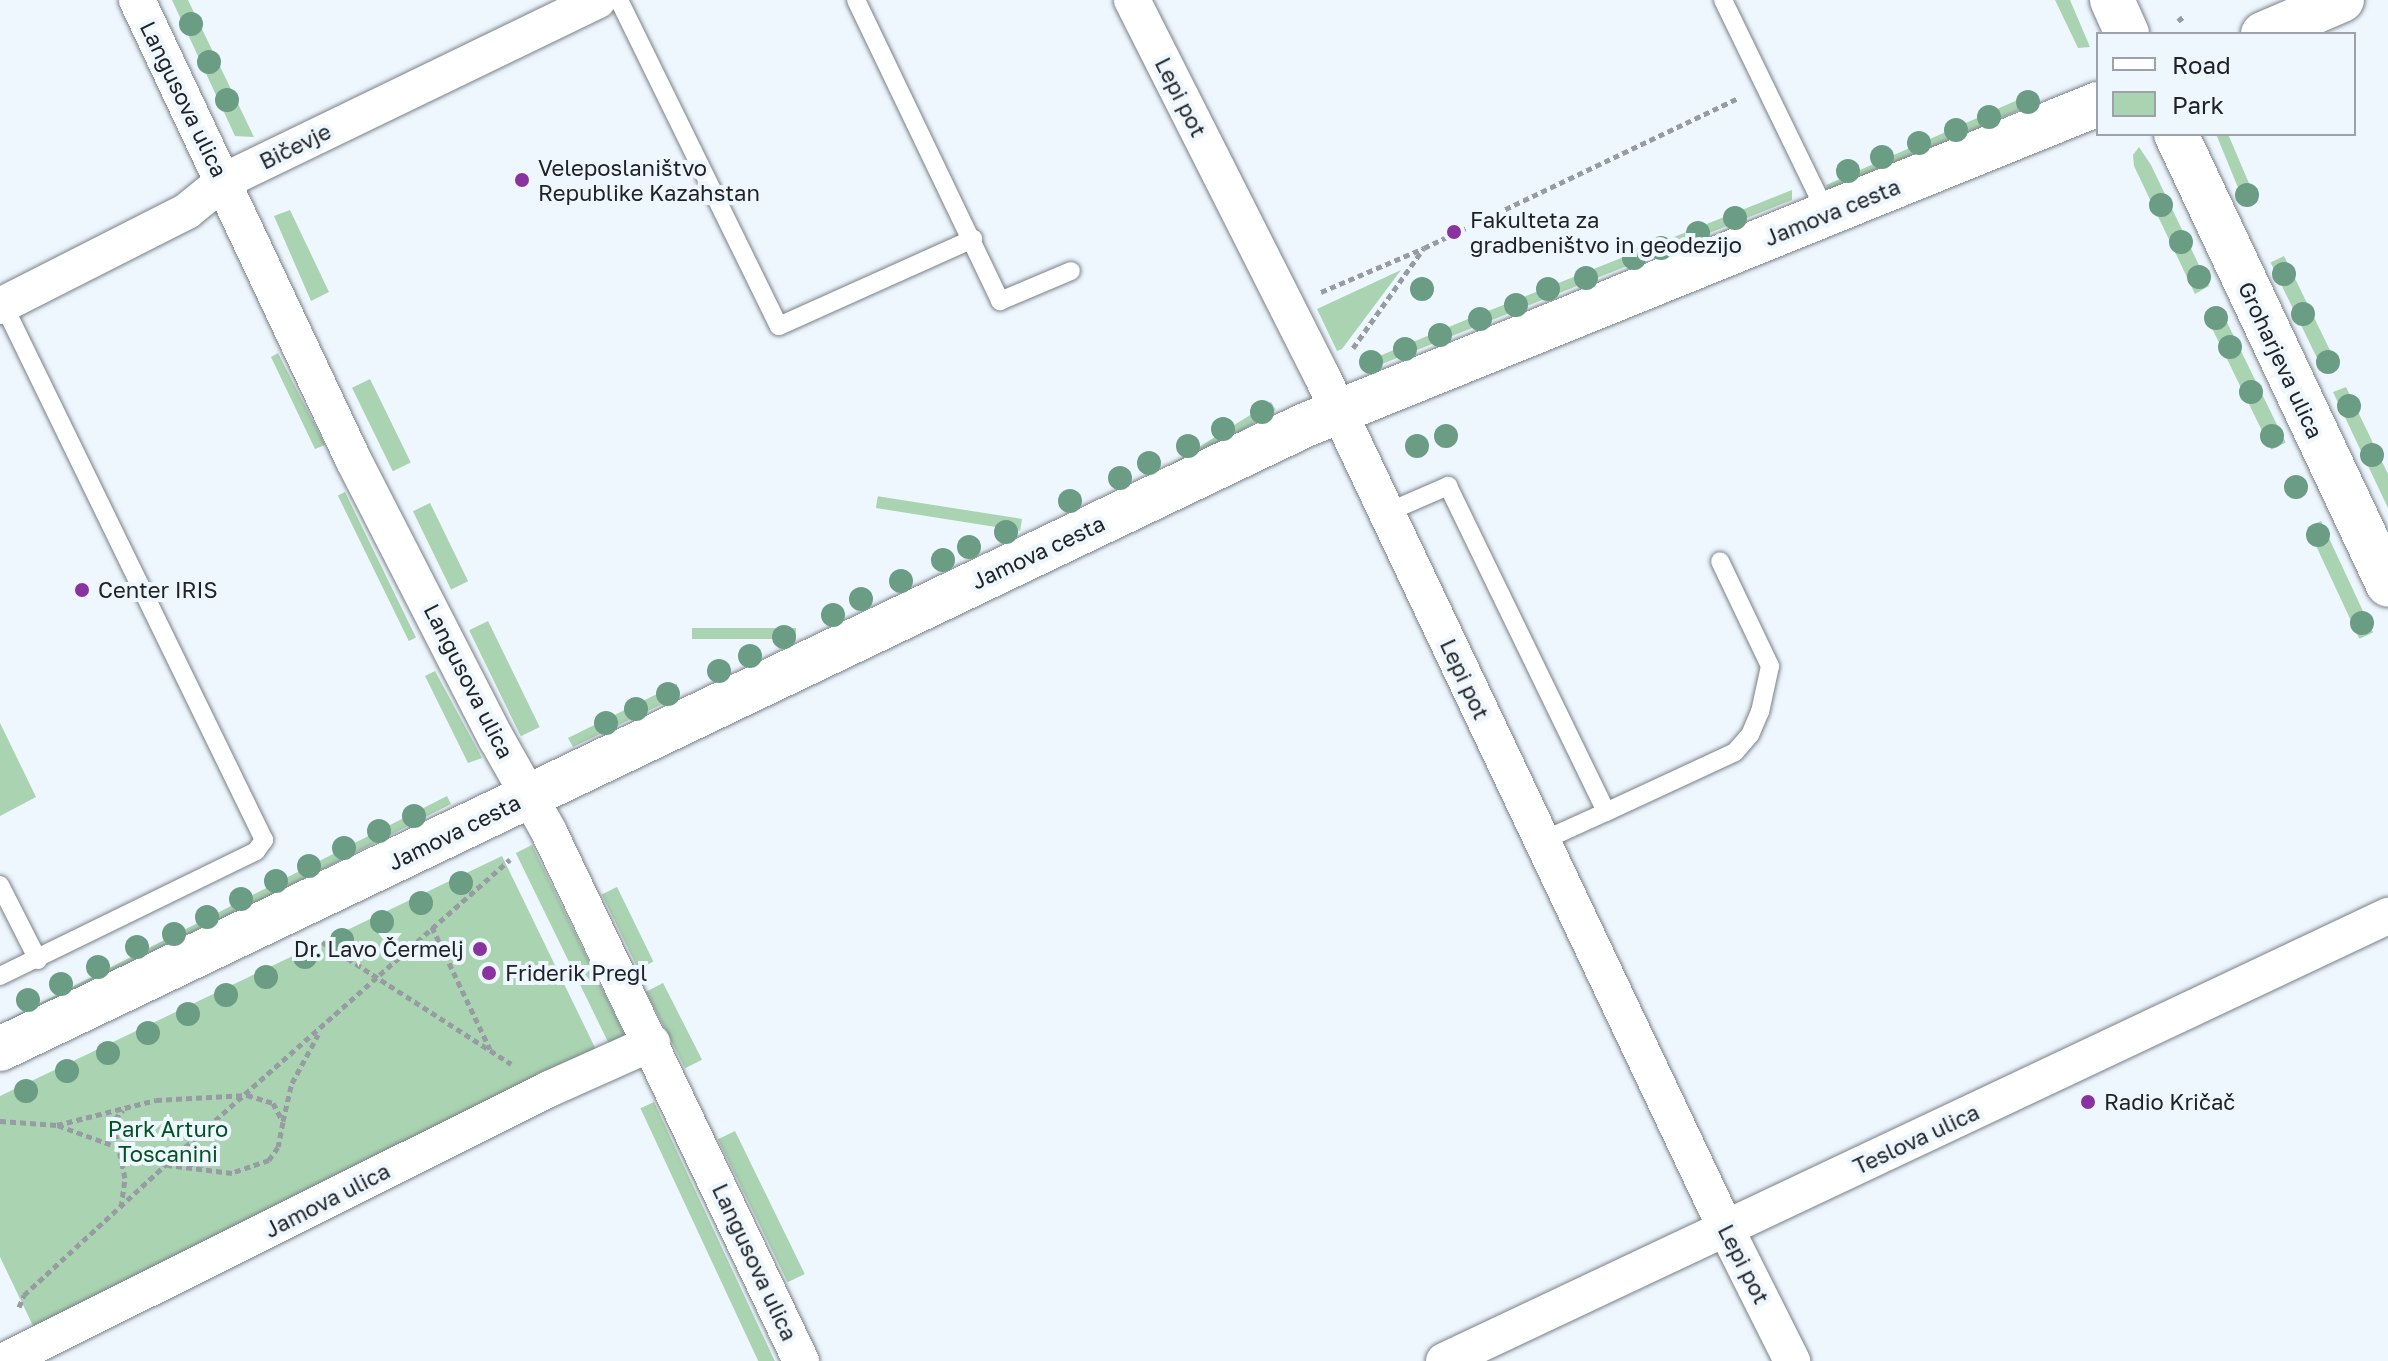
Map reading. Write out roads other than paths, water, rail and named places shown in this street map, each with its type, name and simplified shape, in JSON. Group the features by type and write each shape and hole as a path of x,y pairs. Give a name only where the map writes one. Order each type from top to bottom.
{"street":[{"name":"Langusova ulica","path":"137,0 353,459 529,796 652,1043 801,1361"},
{"name":"Bičevje","path":"1,305 187,211 224,181 598,0"},
{"name":"Lepi pot","path":"1132,0 1339,411 1726,1229 1792,1361"},
{"path":"2112,0 2126,32"},
{"path":"2268,32 2342,0"},
{"name":"Jamova cesta","path":"0,1049 1339,411 2096,105"},
{"name":"Groharjeva ulica","path":"2177,136 2388,585"},
{"name":"Teslova ulica","path":"1444,1361 2388,916"},
{"name":"Jamova ulica","path":"4,1361 549,1089 652,1043"}],"lane":[{"path":"619,0 779,326 973,239"},
{"path":"856,0 973,239 1000,301 1071,271"},
{"path":"1723,0 1827,214"},
{"path":"0,976 256,851 264,840 1,305"},
{"path":"1386,513 1448,486 1606,812"},
{"path":"1542,841 1735,752 1750,735 1760,712 1770,666 1720,561"},
{"path":"0,885 38,960"}],"place":[{"name":"Veleposlaništvo Republike Kazahstan","path":"522,180"},
{"name":"Fakulteta za gradbeništvo in geodezijo","path":"1454,232"},
{"name":"Center IRIS","path":"82,590"},
{"name":"Dr. Lavo Čermelj","path":"480,949"},
{"name":"Friderik Pregl","path":"489,973"},
{"name":"Radio Kričač","path":"2088,1102"}],"park label":[{"name":"Park Arturo Toscanini","path":"168,1140"}]}
